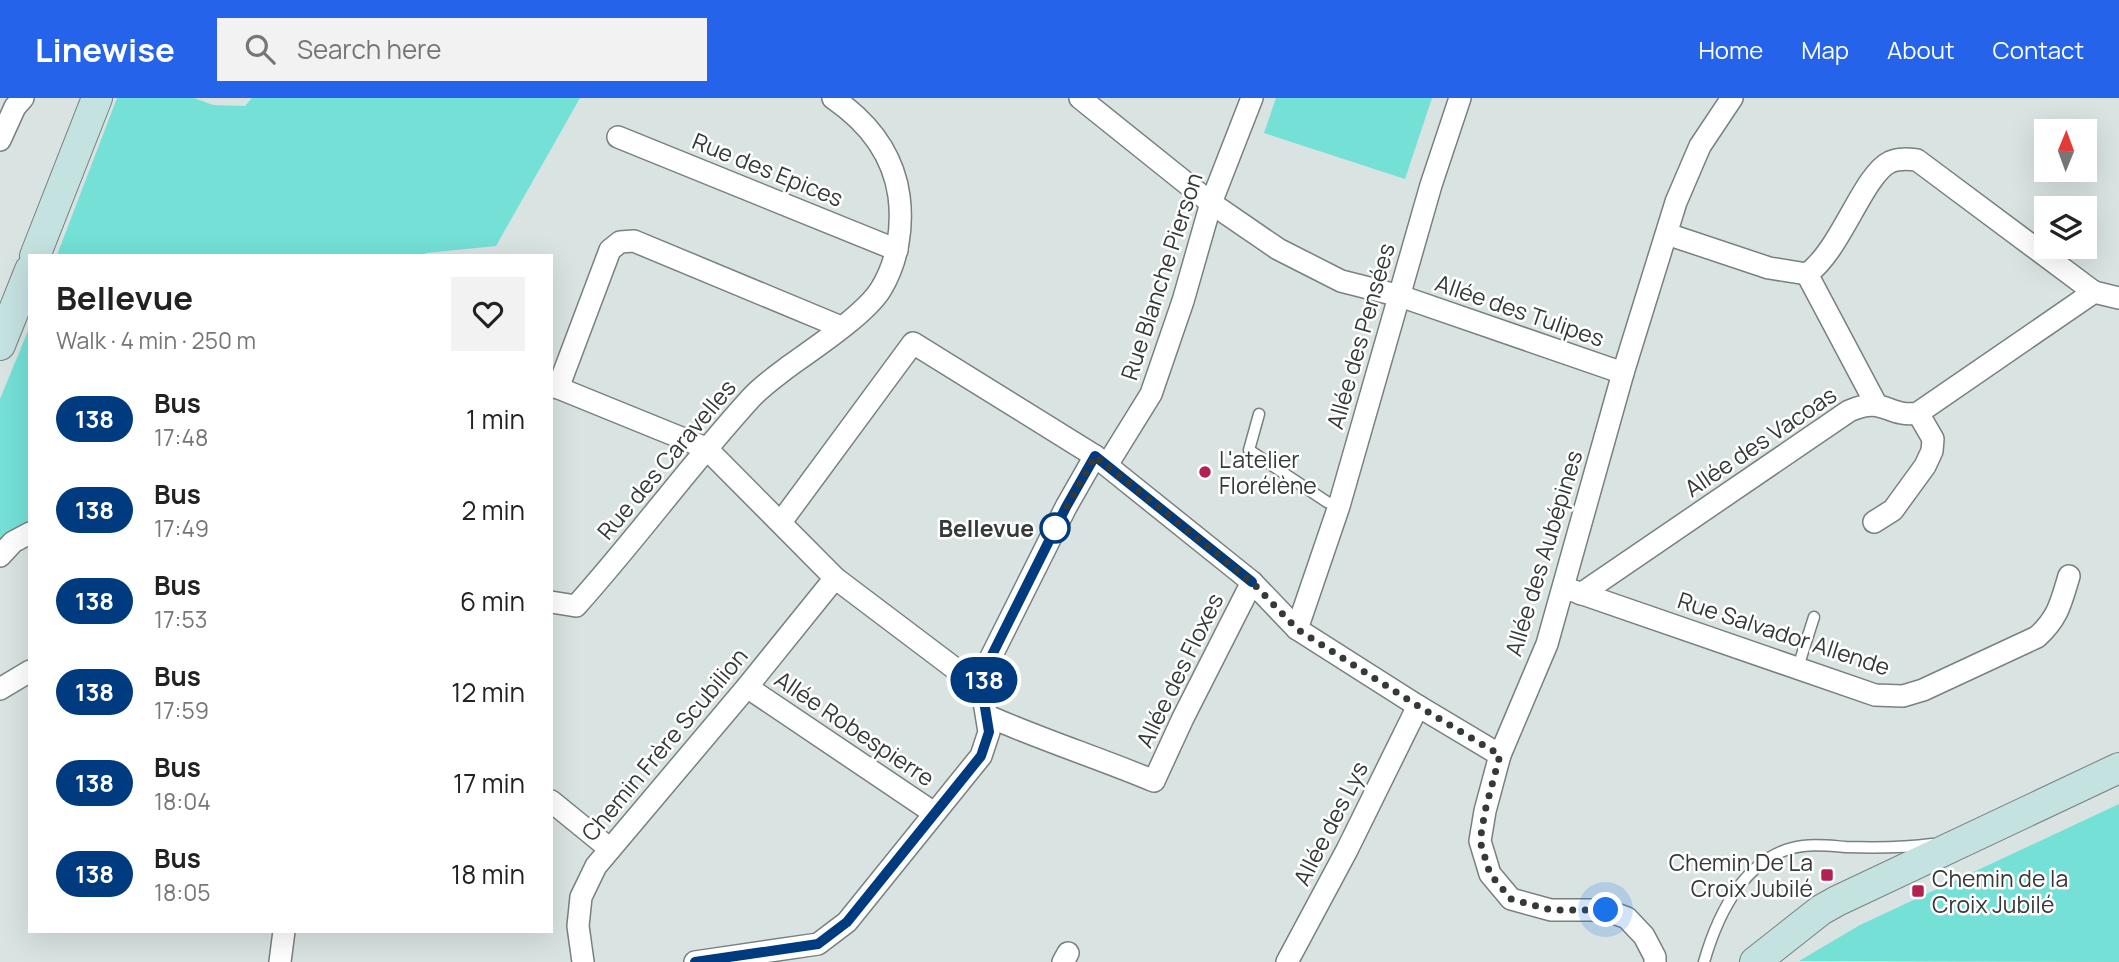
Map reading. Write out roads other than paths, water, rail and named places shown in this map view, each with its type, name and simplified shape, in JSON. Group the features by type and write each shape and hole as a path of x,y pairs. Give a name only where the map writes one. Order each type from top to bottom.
{"street":[{"path":"0,140 15,107 23,98"},
{"name":"Rue des Caravelles","path":"553,602 576,606 706,448 757,391 841,327 881,290 897,250 901,212 896,178 881,144 865,123 833,98"},
{"name":"Allée des Tulipes","path":"1080,98 1211,202 1278,249 1341,281 1400,296 1623,373"},
{"name":"Rue Blanche Pierson","path":"982,689 987,665 1066,507 1101,460 1129,440 1151,394 1183,301 1211,202 1252,98"},
{"name":"Allée des Pensées","path":"1297,629 1339,506 1431,185 1460,98"},
{"name":"Allée des Aubépines","path":"1655,962 1644,936 1627,918 1606,910 1551,910 1511,899 1490,874 1480,841 1500,755 1572,590 1623,373 1676,202 1700,146 1732,98"},
{"path":"36,254 93,99"},
{"name":"Rue des Epices","path":"618,137 897,250"},
{"path":"1667,234 1769,268 1807,274 1816,268 1836,241 1876,174 1888,162 1902,158 1917,160 2094,292 2119,298"},
{"path":"695,962 820,953 981,756 989,732 982,689 835,578 706,448 555,387 610,250 620,242 635,241 841,327"},
{"path":"1807,274 1877,404 1905,415 1918,413 2094,292"},
{"path":"0,345 28,275"},
{"path":"781,522 913,343 1101,460 1252,582"},
{"name":"Allée des Vacoas","path":"1572,590 1849,411 1863,405 1877,404"},
{"path":"1874,522 1893,510 1925,466 1932,451 1933,439 1918,413"},
{"path":"0,556 13,542 28,534"},
{"name":"Rue Salvador Allende","path":"1572,590 1875,695 1902,696 1923,690 2036,637 2050,625 2059,610 2069,576"},
{"name":"Chemin Frère Scubilion","path":"583,962 578,926 581,897 596,866 835,578"},
{"name":"Allée des Floxes","path":"988,716 1061,747 1114,764 1154,781 1252,582 1297,629 1500,755"},
{"path":"0,689 28,672"},
{"name":"Allée Robespierre","path":"747,687 934,813"},
{"name":"Allée des Lys","path":"1287,962 1348,850 1418,706"},
{"path":"1766,959 1821,910 1837,901 2119,768"},
{"path":"553,803 610,849"},
{"path":"280,962 285,933"}],"lane":[{"path":"1259,414 1249,450 1327,502 1339,506"},
{"path":"1798,667 1814,617"},
{"path":"1704,962 1721,916 1744,881 1758,866 1779,852 1804,846 1904,848 1943,843 1987,831"}],"place":[{"name":"L'atelier Florélène","path":"1205,472"},
{"name":"Bellevue","path":"1055,528"},
{"name":"Chemin De La Croix Jubilé","path":"1827,875"},
{"name":"Chemin de la Croix Jubilé","path":"1918,891"}]}
